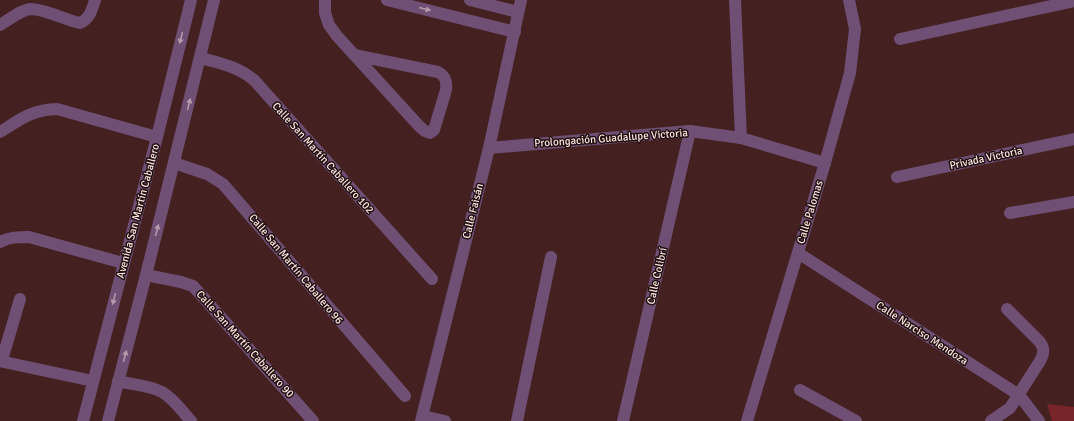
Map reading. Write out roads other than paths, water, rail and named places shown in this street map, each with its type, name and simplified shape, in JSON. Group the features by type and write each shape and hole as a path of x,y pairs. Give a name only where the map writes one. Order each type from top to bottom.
{"street":[{"path":"0,25 21,12 31,9 40,10 80,23 86,21 90,15 95,0"},
{"name":"Avenida San Martín Caballero","path":"83,421 157,137 190,0"},
{"name":"Avenida San Martín Caballero","path":"108,421 201,58 214,0"},
{"path":"325,0 325,12 329,26 354,55 420,127 430,133 434,130 446,90 445,78 442,74 354,55"},
{"path":"387,0 515,32"},
{"path":"470,0 518,12"},
{"name":"Calle Faisán","path":"422,419 489,148 521,0"},
{"path":"735,0 741,138"},
{"name":"Calle Palomas","path":"747,421 825,163 850,73 855,29 849,0"},
{"path":"900,39 1074,1"},
{"name":"Calle San Martín Caballero 102","path":"201,58 237,69 254,80 432,279"},
{"path":"0,132 30,113 44,109 57,109 157,137"},
{"name":"Prolongación Guadalupe Victoria","path":"489,148 690,131 741,138 825,163"},
{"name":"Calle Colibrí","path":"623,421 690,131"},
{"name":"Privada Victoria","path":"897,177 1074,139"},
{"name":"Calle San Martín Caballero 96","path":"174,163 207,174 223,184 404,396"},
{"path":"1010,213 1074,202"},
{"path":"0,242 16,236 29,237 123,263"},
{"name":"Calle Narciso Mendoza","path":"798,253 1019,395 1039,421"},
{"path":"517,421 551,256"},
{"name":"Calle San Martín Caballero 90","path":"146,275 193,286 313,421"},
{"path":"20,299 1,360 93,381"},
{"path":"991,421 1010,408 1044,354 1043,346 1006,309"},
{"path":"118,381 163,392 191,421"},
{"path":"800,390 856,421"},
{"path":"422,419 445,421"}]}
